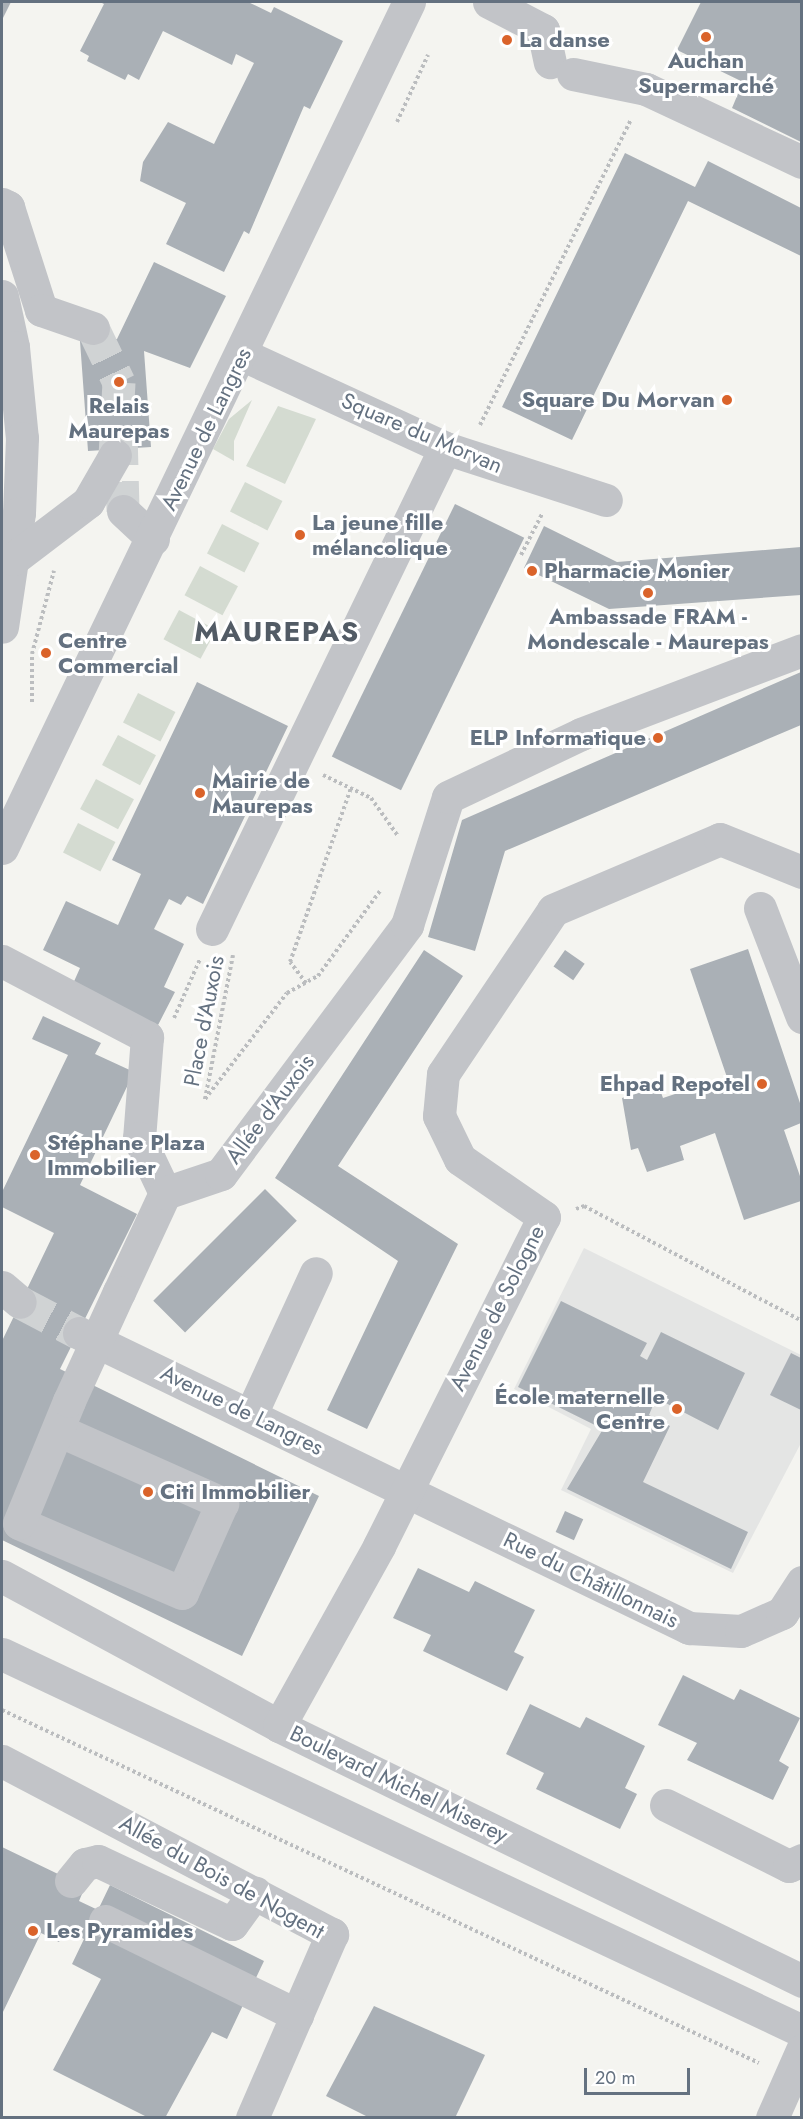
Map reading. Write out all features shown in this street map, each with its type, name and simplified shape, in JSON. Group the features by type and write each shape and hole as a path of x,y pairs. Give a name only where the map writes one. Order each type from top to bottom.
{"street":[{"path":"489,2 543,30 562,68 646,89 801,162"},
{"name":"Avenue de Langres","path":"2,848 241,354 402,4"},
{"path":"2,204 8,207 41,310 93,328"},
{"path":"2,296 14,347 22,438 13,559 2,627"},
{"name":"Square du Morvan","path":"241,354 444,448 556,487 606,500"},
{"path":"216,921 444,448"},
{"path":"13,559 54,531 88,502 115,455"},
{"path":"123,511 153,539"},
{"name":"Allée d'Auxois","path":"165,1193 221,1174 407,925 448,797 581,734 801,650"},
{"name":"Avenue de Sologne","path":"279,1726 404,1490 544,1217 460,1159 439,1116 443,1074 553,910 720,839 801,872"},
{"path":"760,908 801,1017"},
{"path":"2,961 147,1037 138,1138 165,1193 64,1415 12,1520 182,1593 222,1503 64,1415"},
{"path":"251,1414 316,1273"},
{"name":"Avenue de Langres","path":"79,1333 251,1414 404,1490"},
{"name":"Rue du Châtillonnais","path":"404,1490 689,1628 741,1631 782,1613 801,1582"},
{"name":"Boulevard Michel Miserey","path":"2,1576 279,1726 801,1981"},
{"path":"2,1654 801,2031"},
{"name":"Allée du Bois de Nogent","path":"2,1761 332,1934 252,2118"},
{"path":"666,1805 789,1866 801,1860"},
{"path":"71,1881 84,1864 98,1861 232,1924 255,1892"},
{"path":"105,1922 297,2015"},
{"path":"772,2118 796,2064"}],"path":[{"path":"397,122 428,55"},
{"path":"489,407 646,89"},
{"path":"521,555 556,487"},
{"path":"32,710 32,654 49,603 54,531"},
{"path":"293,761 371,798 394,823 405,857 425,869"},
{"path":"306,983 290,962 351,788"},
{"name":"Place d'Auxois","path":"145,1063 160,1051 216,921 238,928 205,1099 287,993 318,976 385,884"},
{"path":"544,1217 584,1206 801,1321"},
{"path":"2,1710 796,2064"}],"shaded area":[{"path":"252,400 234,441 234,461 213,449 229,419"},
{"path":"278,406 316,419 285,484 246,466"},
{"path":"245,482 282,501 267,530 230,511"},
{"path":"222,524 259,543 244,572 207,553"},
{"path":"200,566 238,586 222,615 185,595"},
{"path":"179,610 216,630 201,659 164,639"},
{"path":"138,693 175,712 160,741 123,722"},
{"path":"118,735 156,755 140,785 102,765"},
{"path":"96,779 134,799 118,829 80,809"},
{"path":"78,823 115,842 100,871 63,852"},
{"name":"École maternelle Centre","path":"584,1248 801,1355 801,1443 733,1573 561,1490 591,1429 514,1389"}],"building":[{"path":"2,2 11,2 2,20"},
{"path":"100,2 248,2 271,13 274,7 343,41 310,109 304,106 249,234 244,231 224,272 166,244 186,203 140,181 143,162 168,122 214,144 254,63 236,54 232,65 163,31 139,80 128,74 125,80 87,61 89,56 80,51 104,4"},
{"path":"701,2 801,2 801,142 732,108 743,82 677,50"},
{"path":"625,153 695,187 708,161 801,208 801,256 688,201 572,440 502,407"},
{"path":"154,262 226,296 190,368 144,351 151,447 88,451 80,341 117,339"},
{"path":"455,504 524,538 401,790 332,757"},
{"path":"544,526 617,562 801,547 801,595 609,609 524,568"},
{"path":"801,672 801,725 505,851 475,951 428,937 462,820"},
{"name":"Mairie de Maurepas","path":"197,682 288,726 203,904 187,896 181,905 169,899 154,929 184,944 164,987 175,992 157,1027 72,986 80,968 43,950 66,901 118,925 141,874 112,860"},
{"name":"Ehpad Repotel","path":"748,949 801,1106 801,1123 784,1130 801,1179 801,1201 744,1220 715,1133 680,1146 684,1160 647,1172 638,1148 631,1150 622,1098 659,1087 663,1098 711,1082 714,1094 731,1089 690,969"},
{"path":"424,950 463,976 338,1166 458,1244 367,1429 327,1410 398,1261 275,1178"},
{"path":"565,950 585,964 573,980 554,966"},
{"path":"43,1016 101,1043 95,1054 134,1072 80,1185 137,1214 60,1369 319,1496 242,1656 2,1540 2,1341 54,1233 2,1207 2,1192 68,1055 32,1039"},
{"path":"265,1189 297,1221 185,1333 153,1301"},
{"path":"561,1301 647,1343 640,1356 647,1360 661,1332 745,1373 718,1430 656,1398 649,1415 670,1426 643,1482 748,1532 731,1569 567,1489 603,1429 518,1387"},
{"path":"791,1353 801,1358 801,1410 770,1395"},
{"path":"565,1511 583,1519 574,1540 556,1532"},
{"path":"418,1568 469,1592 475,1581 535,1610 514,1652 524,1657 507,1691 423,1651 431,1635 393,1618"},
{"path":"683,1675 734,1700 740,1689 800,1718 779,1761 789,1767 773,1800 687,1760 697,1743 658,1725"},
{"path":"530,1704 580,1728 586,1717 645,1746 625,1788 637,1794 620,1829 536,1789 544,1773 506,1754"},
{"path":"2,1847 85,1887 79,1901 98,1910 110,1885 264,1961 227,2039 212,2032 165,2118 149,2118 53,2070 101,1979 72,1964 84,1939 65,1929 59,1942 41,1933 2,2014"},
{"path":"374,2006 485,2055 455,2118 370,2118 326,2096"}],"tunnel":[{"path":"93,328 119,382 115,455"},
{"path":"121,432 123,511"},
{"path":"20,1302 79,1333"}],"place":[{"name":"Auchan Supermarché","path":"706,37"},
{"name":"La danse","path":"507,40"},
{"name":"Relais Maurepas","path":"119,382"},
{"name":"Square Du Morvan","path":"727,400"},
{"name":"La jeune fille mélancolique","path":"300,535"},
{"name":"Pharmacie Monier","path":"532,571"},
{"name":"Ambassade FRAM - Mondescale - Maurepas","path":"648,593"},
{"name":"Centre Commercial","path":"46,653"},
{"name":"ELP Informatique","path":"658,738"},
{"name":"Mairie de Maurepas","path":"200,793"},
{"name":"Ehpad Repotel","path":"762,1084"},
{"name":"Stéphane Plaza Immobilier","path":"35,1155"},
{"name":"École maternelle Centre","path":"677,1409"},
{"name":"Citi Immobilier","path":"148,1492"},
{"name":"Les Pyramides","path":"33,1931"}],"district":[{"name":"MAUREPAS","path":"277,632"}]}
